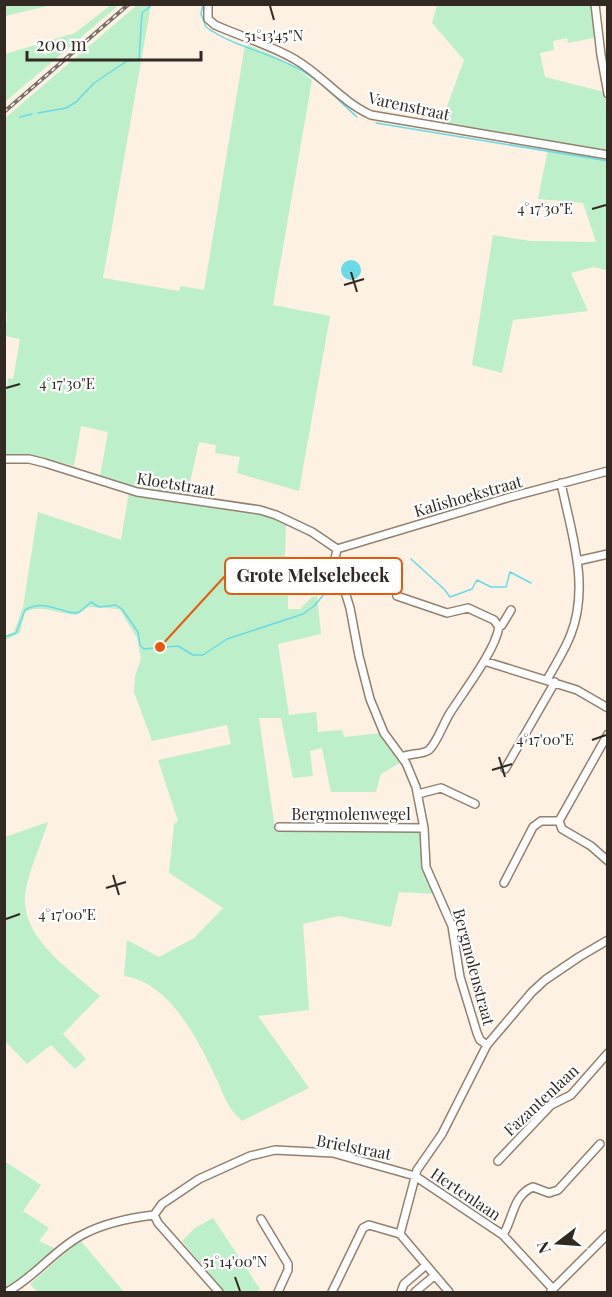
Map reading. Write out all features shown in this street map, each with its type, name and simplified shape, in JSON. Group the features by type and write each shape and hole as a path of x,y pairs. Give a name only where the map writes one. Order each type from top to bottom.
{"street":[{"name":"Varenstraat","path":"208,4 208,20 215,25 296,61 316,74 341,97 371,115 608,155"},
{"path":"595,4 608,94"},
{"name":"Kloetstraat","path":"4,459 28,459 45,463 147,495 260,510 288,520 338,549"},
{"name":"Kalishoekstraat","path":"338,549 608,471"},
{"path":"505,769 551,681 575,620 580,575 561,483"},
{"name":"Bergmolenstraat","path":"338,549 337,565 348,599 359,656 374,713 384,733 402,757 418,794 424,828 426,867 452,926 464,994 477,1033 480,1040 487,1045 442,1134 415,1176 400,1234"},
{"path":"577,561 608,554"},
{"path":"397,596 447,613 468,608 495,620 499,627"},
{"path":"402,757 426,752 431,747 484,661 499,627 511,610"},
{"path":"484,661 577,690 608,708"},
{"path":"608,734 559,821 562,829 591,846 608,861"},
{"path":"418,794 441,788 475,804"},
{"path":"504,883 536,824 541,821 559,821"},
{"name":"Bergmolenwegel","path":"279,827 424,828"},
{"path":"487,1045 545,980 608,940"},
{"name":"Fazantenlaan","path":"498,1161 551,1106 571,1095 606,1058"},
{"name":"Hertenlaan","path":"503,1235 510,1224 516,1203 526,1190 532,1187 549,1193 558,1190 600,1144"},
{"name":"Brielstraat","path":"154,1215 162,1204 199,1179 250,1156 275,1150 333,1153 415,1176"},
{"name":"Hertenlaan","path":"415,1176 503,1235 551,1291"},
{"path":"7,1293 20,1286 81,1235 122,1219 154,1215 158,1223 219,1293"},
{"path":"261,1219 288,1264 288,1270 278,1293"},
{"path":"332,1293 363,1228 369,1225 400,1234 449,1293"},
{"path":"551,1291 608,1234"},
{"path":"401,1293 404,1284 426,1266"},
{"path":"415,1293 434,1276"}],"green space":[{"path":"5,4 52,4 52,5 5,16"},
{"path":"112,4 119,5 5,102 5,54 75,33"},
{"path":"137,5 151,5 103,278 179,291 181,286 204,290 245,45 280,59 312,80 273,305 330,316 299,491 237,473 240,457 215,453 216,445 199,442 187,496 131,486 100,476 108,432 81,426 74,466 38,457 5,455 5,394 8,378 13,379 20,339 5,336 7,313 4,312 4,119"},
{"path":"437,5 592,5 595,34 593,38 568,43 567,38 553,41 554,50 540,53 545,77 604,92 607,113 607,152 441,123 464,60 432,23"},
{"path":"548,149 607,158 607,270 593,267 571,273 588,311 513,320 502,373 472,365 493,235 530,241 596,242 583,203 538,199"},
{"path":"129,492 262,514 286,523 284,589 294,589 294,593 288,594 288,609 300,609 312,597 317,596 321,634 278,644 289,715 316,712 318,732 342,730 344,737 381,733 403,761 381,774 376,792 331,792 322,748 310,751 313,776 293,778 281,718 259,718 275,829 422,828 435,894 399,892 391,927 339,916 303,924 309,1010 258,1016 309,1088 242,1121 227,1103 193,1033 170,1002 141,981 124,976 127,940 159,957 194,938 223,908 169,873 174,824 178,821 158,760 231,744 227,725 152,741 134,692 135,676 141,659 137,638 120,610 88,607 77,615 71,615 44,609 31,610 25,612 20,633 5,640 5,636 14,632 23,607 38,512 121,540"},
{"path":"48,822 26,888 25,905 29,921 48,950 100,996 63,1034 86,1059 75,1069 51,1045 27,1064 5,1041 5,837"},
{"path":"4,1161 41,1185 23,1211 49,1228 39,1241 56,1249 16,1283 5,1289"},
{"path":"213,1218 260,1289 256,1292 224,1292 182,1241 195,1228"},
{"path":"80,1240 124,1292 37,1292 30,1284"}],"water":[{"path":"347,260 355,260 361,266 361,274 355,280 347,280 341,274 341,266"}],"waterway":[{"path":"38,113 66,108 76,102 94,83 127,61 139,60 142,13 153,4"},
{"path":"203,4 201,14 206,27 216,34 284,62 312,77 357,117"},
{"path":"20,117 32,114"},
{"path":"376,123 608,161"},
{"path":"411,559 450,597 472,589 477,580 491,587 506,587 510,572 531,583"},
{"path":"4,637 16,633 25,610 48,606 74,613 79,612 91,602 99,607 116,605 122,609 138,632 140,645 144,649 178,646 193,655 203,655 227,639 303,614 314,606 325,593"}],"railway":[{"path":"4,112 129,4"}],"place":[{"name":"Grote Melselebeek","path":"160,647"}]}
